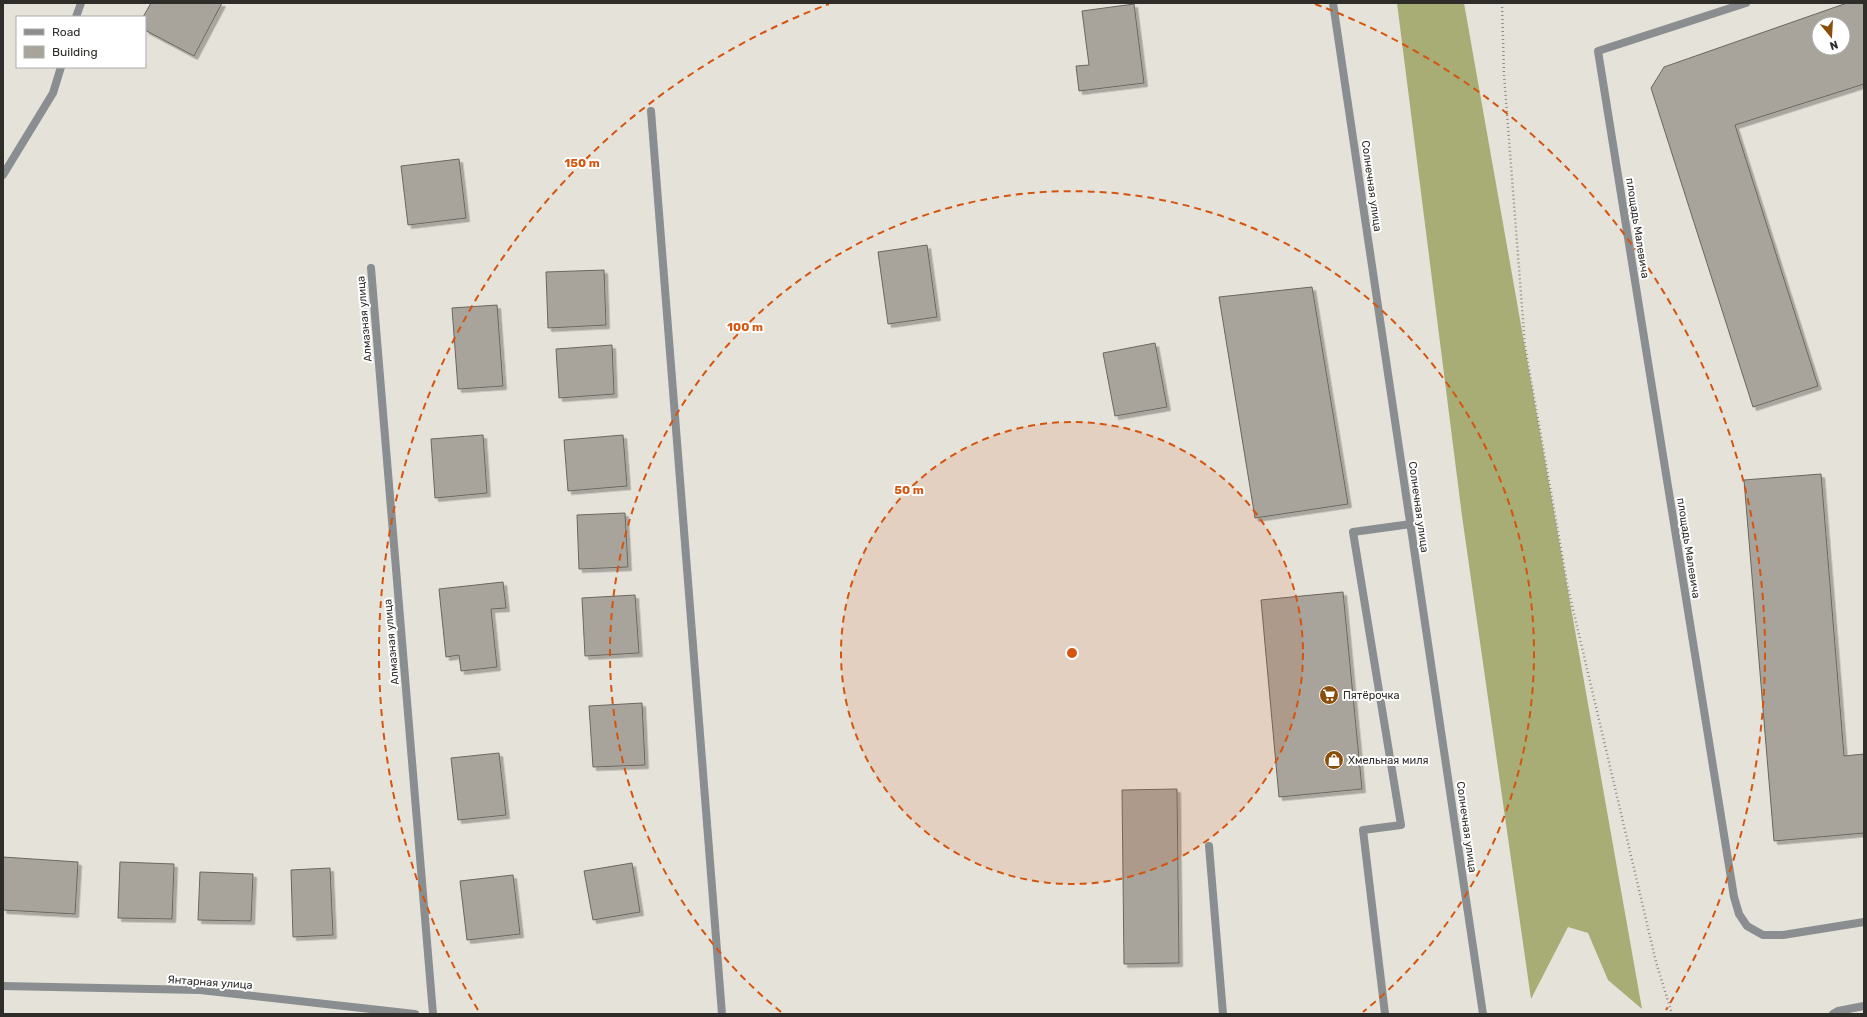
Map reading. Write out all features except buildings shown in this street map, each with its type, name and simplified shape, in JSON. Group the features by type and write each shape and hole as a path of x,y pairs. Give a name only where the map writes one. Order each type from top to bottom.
{"street":[{"path":"76,16 81,3"},
{"name":"Солнечная улица","path":"1333,3 1483,1014"},
{"name":"площадь Малевича","path":"1746,3 1598,51 1734,897 1739,914 1747,926 1763,935 1783,935 1864,922"},
{"path":"3,175 53,93 61,68"},
{"path":"651,111 722,1014"},
{"name":"Алмазная улица","path":"371,268 433,1014"},
{"path":"1385,1014 1363,830 1401,825 1353,532 1410,524"},
{"path":"1209,846 1223,1014"},
{"name":"Янтарная улица","path":"3,986 200,990 415,1014"},
{"path":"1833,1014 1838,1011 1864,1006"}],"path":[{"path":"1502,3 1504,75 1525,346 1568,588 1656,962 1672,1014"}],"green space":[{"path":"1397,3 1464,3 1642,1009 1608,980 1588,933 1568,927 1531,999 1462,516"}],"place":[{"name":"Пятёрочка","path":"1329,695"},
{"name":"Хмельная миля","path":"1334,760"}]}
